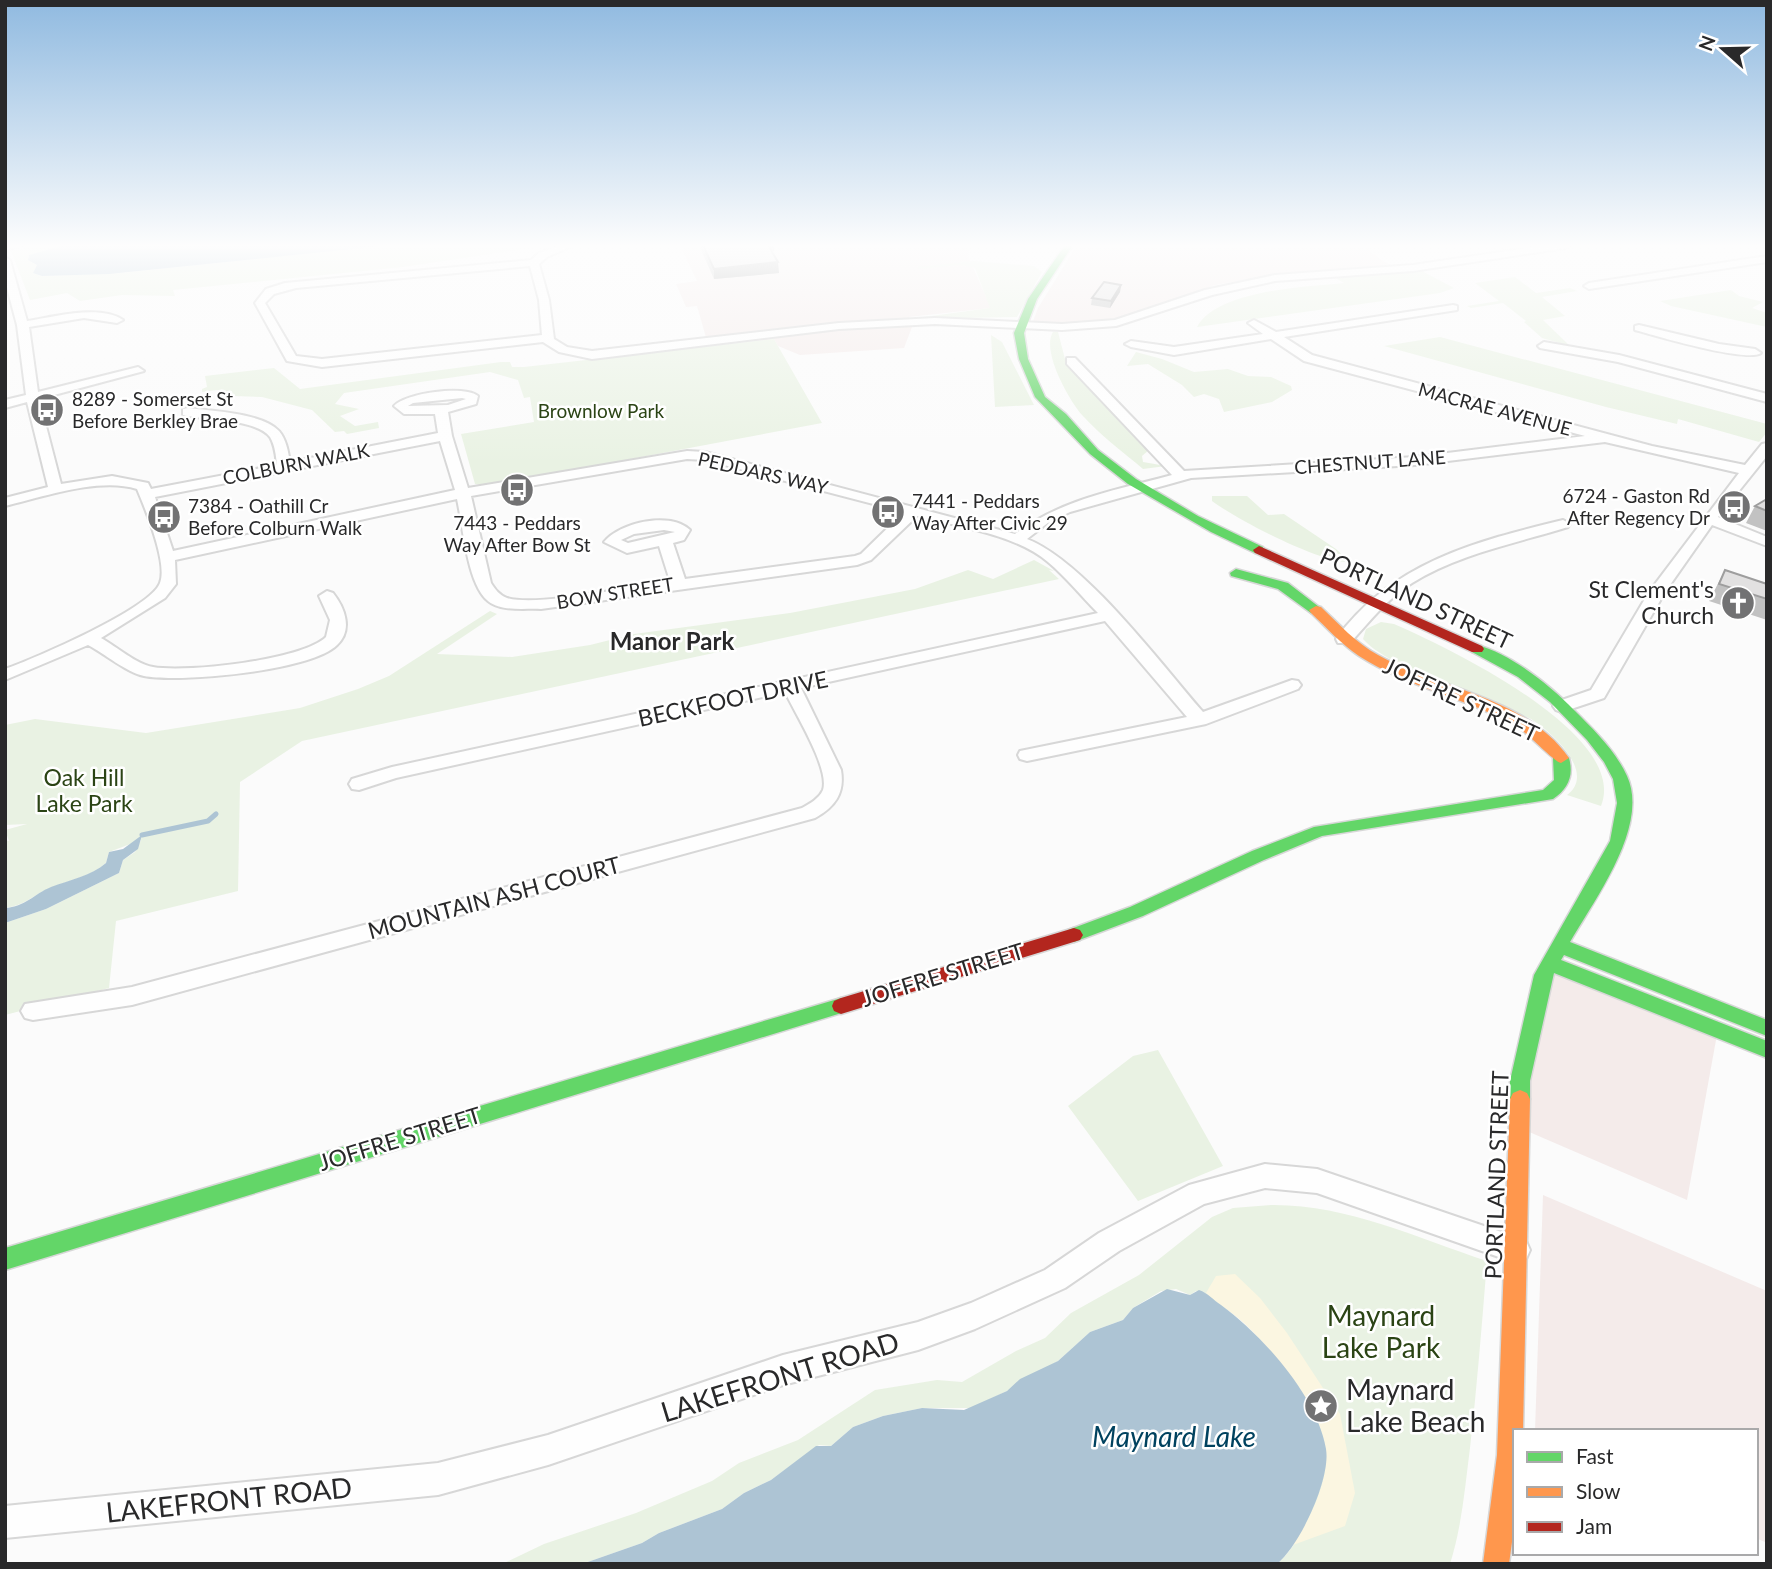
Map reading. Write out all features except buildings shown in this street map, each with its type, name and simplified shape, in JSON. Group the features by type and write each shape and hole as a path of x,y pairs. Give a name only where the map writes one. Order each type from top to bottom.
{"main road":[{"name":"PORTLAND STREET","path":"1029,326 1031,318"},
{"name":"PORTLAND STREET","path":"1029,326 1035,318"},
{"name":"PORTLAND STREET","path":"1029,326 1036,336 1038,356 1043,374 1057,402 1057,412 1093,452 1139,487 1234,541 1494,657 1523,674 1562,706 1611,760 1621,779 1625,803 1618,841 1558,945 1541,981 1520,1081 1514,1215 1516,1250 1510,1455 1496,1564"},
{"name":"JOFFRE STREET","path":"5,1259 1113,923 1284,843 1320,831 1539,797 1552,794 1560,787 1565,774 1557,752 1534,731 1394,669 1344,639 1284,586 1236,573"},
{"path":"1558,945 1767,1028"},
{"path":"1549,962 1767,1050"}],"street":[{"path":"21,318 33,399 56,491"},
{"path":"23,325 64,318"},
{"path":"105,318 117,320"},
{"path":"269,318 291,358 305,362 322,363 547,338"},
{"path":"545,318 547,338 552,345 563,351 598,355 784,333 927,327 1009,329 1116,323 1130,318"},
{"path":"1131,344 1174,351 1387,318"},
{"name":"MACRAE AVENUE","path":"1254,323 1308,358 1603,438 1747,470"},
{"path":"1639,328 1719,348 1756,353"},
{"path":"1544,346 1619,359 1767,398"},
{"path":"1071,361 1181,476"},
{"path":"5,404 138,371"},
{"name":"BOW STREET","path":"441,408 445,436 463,493 483,584 494,598 506,603 541,604 857,560 866,556 914,510"},
{"path":"188,412 256,424 271,430 279,444 284,466"},
{"name":"COLBURN WALK","path":"147,494 445,436"},
{"name":"CHESTNUT LANE","path":"1017,539 1044,519 1065,509 1203,472 1415,461 1603,438"},
{"path":"1562,706 1598,694 1657,592 1709,519 1767,447"},
{"name":"PEDDARS WAY","path":"168,557 463,493 687,455 705,456 1017,539 1054,558 1109,615 1200,720"},
{"path":"5,502 113,480 144,486 168,557 170,582 158,599 89,638 5,675"},
{"path":"1709,519 1767,542"},
{"path":"1344,639 1378,604 1414,575 1488,547 1563,524"},
{"path":"665,541 678,583"},
{"path":"89,638 145,671 156,674 185,674 281,660 306,655 331,643 336,635 338,613 327,596"},
{"name":"BECKFOOT DRIVE","path":"359,784 393,773 1109,615"},
{"path":"1027,755 1200,720 1292,685"},
{"name":"MOUNTAIN ASH COURT","path":"33,1011 132,996 808,813 831,797 835,785 832,770 791,686"},
{"name":"LAKEFRONT ROAD","path":"5,1522 438,1479 548,1450 783,1370 918,1336 975,1315 1055,1279 1109,1241 1199,1194 1265,1175 1317,1181 1516,1250"}],"shaded area":[{"path":"700,318 909,318 912,327 904,348 800,355 778,346 774,339 715,345 707,341"},
{"path":"1034,318 1121,318 1113,320 1032,324"},
{"path":"1549,963 1718,1029 1687,1200 1520,1128"},
{"path":"1543,1195 1767,1291 1767,1543 1758,1539 1758,1429 1535,1429"}],"green space":[{"path":"1204,318 1260,318 1197,327"},
{"path":"1522,318 1553,318 1543,320 1570,346 1542,338 1524,322 1526,321"},
{"path":"1727,318 1767,318 1767,327"},
{"path":"1053,332 1058,332 1065,359 1109,410 1149,450 1142,456 1143,462 1166,466 1143,469 1082,415 1070,398 1053,363 1050,340"},
{"path":"991,335 1002,342 1034,405 995,407"},
{"path":"1440,337 1767,424 1767,432 1759,442 1678,419 1677,424 1384,346"},
{"name":"Brownlow Park","path":"774,339 822,423 486,486 475,484 461,434 534,422 530,397 524,398 518,380 490,372 344,393 335,404 359,409 340,416 355,426 378,422 379,428 347,434 344,431 335,432 312,410 262,397 234,396 217,390 202,392 202,389 207,387 205,376 274,368 300,389 501,362 510,362 512,367 524,367"},
{"path":"1136,352 1194,372 1228,369 1248,376 1271,377 1291,386 1292,390 1272,402 1224,412 1219,399 1204,394 1194,397 1182,385 1148,364 1127,366"},
{"path":"1212,496 1247,496 1268,515 1284,514 1336,549 1350,562 1320,556 1279,539 1224,509 1212,501"},
{"name":"Oak Hill Lake Park","path":"1034,560 1054,571 1049,570 1059,579 302,741 240,782 238,891 116,921 109,988 5,1015 5,923 46,909 119,873 123,860 135,852 141,840 109,852 106,863 93,872 50,888 18,905 5,908 5,840 9,841 5,830 27,824 5,825 5,725 35,719 146,733 300,708 389,676 490,611 497,614 437,654 512,657 590,645 634,634 790,613 915,589 968,570 993,579"},
{"path":"1381,622 1394,624 1419,635 1490,672 1528,696 1562,723 1588,750 1603,778 1601,806 1567,795 1575,786 1577,776 1574,765 1560,743 1540,725 1417,673 1376,650 1363,639 1366,629"},
{"path":"1158,1050 1223,1166 1138,1201 1068,1106 1133,1056"},
{"name":"Maynard Lake Park","path":"1299,1206 1354,1216 1487,1261 1466,1477 1450,1564 1277,1564 1299,1535 1321,1484 1325,1465 1324,1446 1318,1426 1298,1386 1255,1333 1231,1312 1196,1291 1190,1295 1176,1289 1161,1291 1133,1308 1123,1320 1090,1332 1058,1361 1007,1391 971,1408 922,1408 883,1416 853,1427 831,1446 819,1445 771,1480 744,1493 722,1509 659,1533 642,1543 582,1564 502,1564 544,1544 636,1513 712,1481 739,1463 798,1440 875,1390 937,1380 962,1382 1045,1338 1071,1313 1139,1275 1212,1217 1233,1208"}],"sand":[{"name":"Maynard Lake Beach","path":"1235,1274 1260,1298 1287,1333 1340,1414 1355,1493 1345,1526 1293,1545 1321,1488 1326,1463 1323,1435 1306,1400 1268,1349 1244,1323 1206,1293 1216,1276"}],"water":[{"path":"142,835 138,849 123,860 119,873 46,909 5,923 5,908 24,903 51,887 94,871 106,863 109,852 123,849"},
{"name":"Maynard Lake","path":"1167,1289 1190,1295 1202,1291 1254,1333 1300,1388 1321,1429 1326,1462 1319,1494 1295,1542 1277,1564 582,1564 642,1543 659,1533 722,1509 744,1493 771,1480 816,1446 831,1446 853,1427 883,1416 922,1408 964,1410 1007,1391 1020,1379 1058,1361 1090,1332 1123,1320 1133,1308"}],"waterway":[{"path":"142,835 208,821 216,814"}],"traffic: fast":[{"path":"1024,318 1019,340 1031,380 1046,404 1057,412 1094,452 1152,495 1194,519 1259,550"},
{"path":"1236,573 1283,586 1316,610"},
{"path":"1477,649 1523,674 1555,699 1592,737 1611,760 1621,779 1625,803 1618,841 1543,975 1520,1081 1520,1099"},
{"path":"1074,935 1136,912 1258,855 1320,831 1547,795 1557,788 1562,780 1564,769 1561,758"},
{"path":"1558,945 1767,1028"},
{"path":"1549,963 1767,1050"},
{"path":"5,1259 841,1006"}],"traffic: slow":[{"path":"1316,610 1365,653 1395,669 1501,712 1546,740 1561,758"},
{"path":"1496,1564 1510,1455 1520,1099"}],"traffic: jam":[{"path":"1259,550 1477,649"},
{"path":"841,1006 1074,935"}],"place":[{"name":"8289 - Somerset St Before Berkley Brae","path":"47,410"},
{"name":"7443 - Peddars Way After Bow St","path":"517,490"},
{"name":"6724 - Gaston Rd After Regency Dr","path":"1734,507"},
{"name":"7441 - Peddars Way After Civic 29","path":"888,512"},
{"name":"7384 - Oathill Cr Before Colburn Walk","path":"164,517"},
{"name":"St Clement's Church","path":"1738,603"},
{"name":"Maynard Lake Beach","path":"1321,1406"}],"district":[{"name":"Manor Park","path":"672,642"}]}
